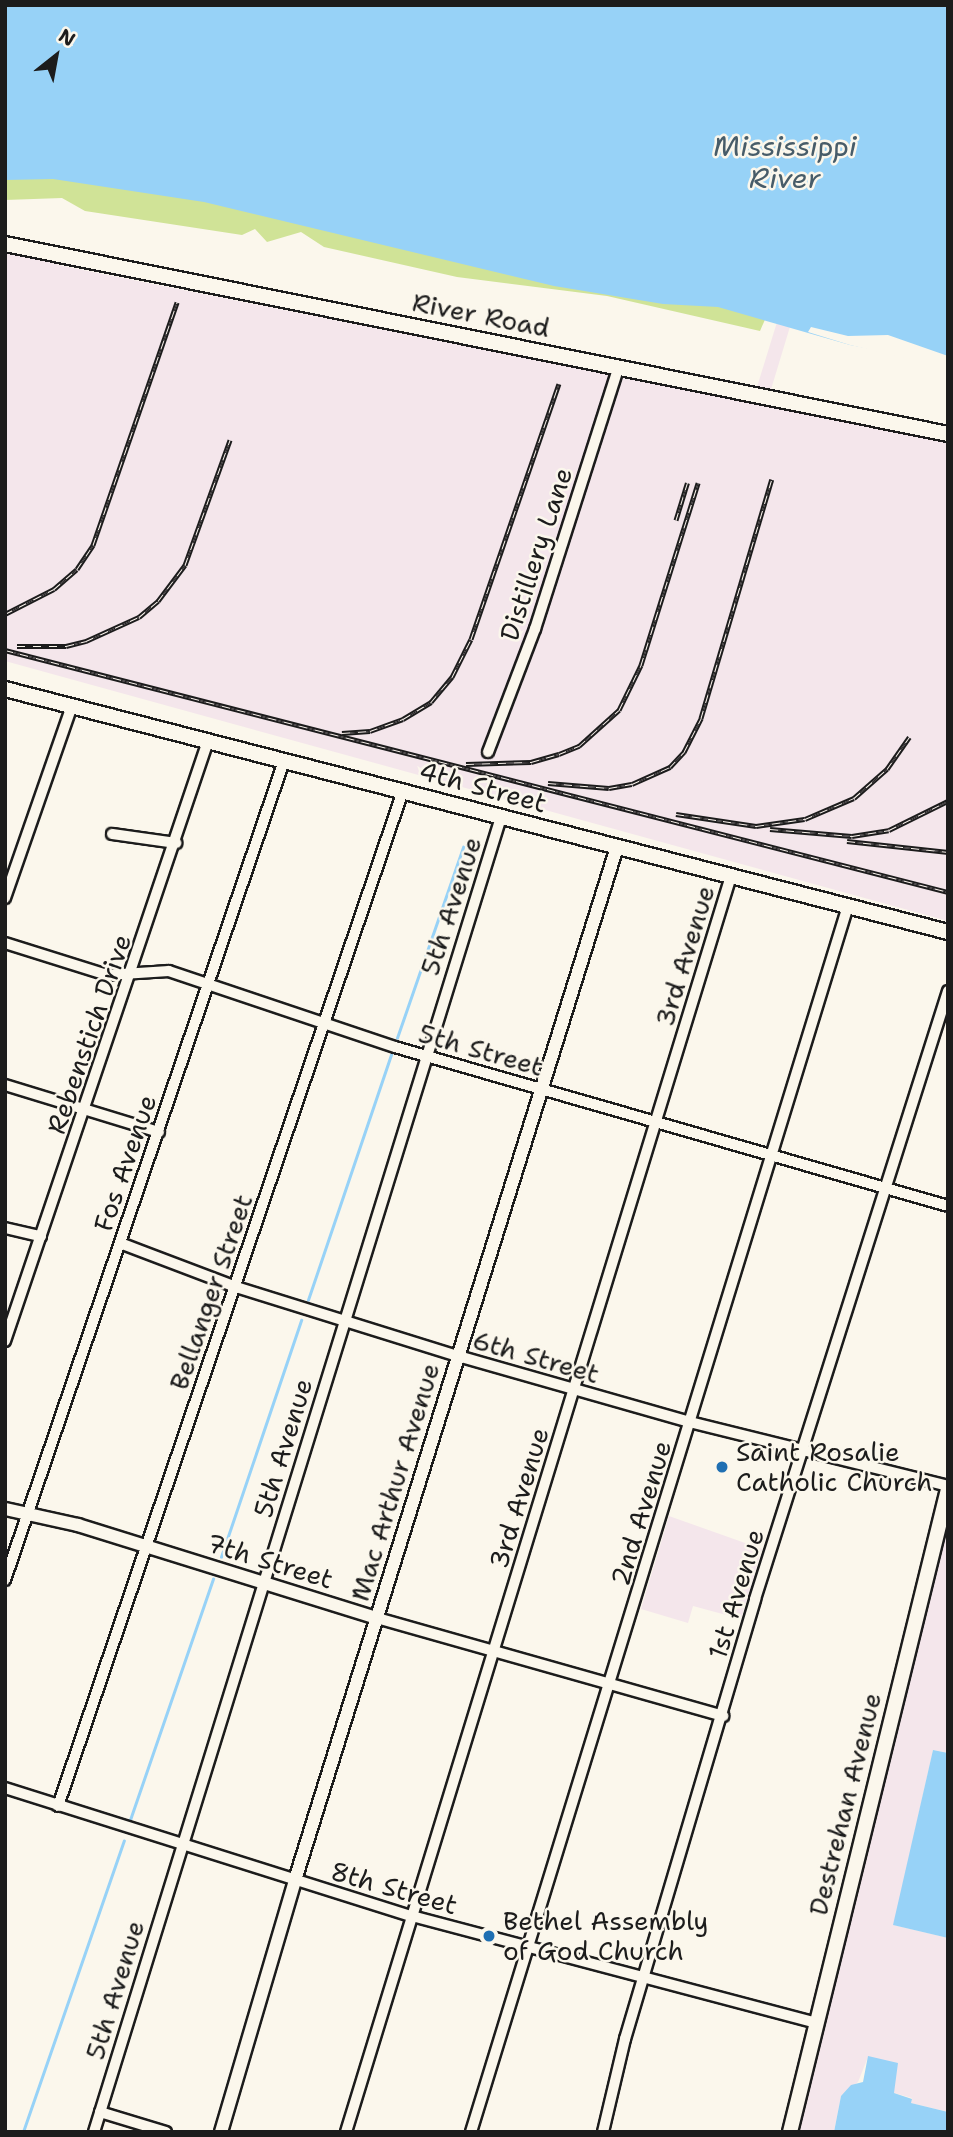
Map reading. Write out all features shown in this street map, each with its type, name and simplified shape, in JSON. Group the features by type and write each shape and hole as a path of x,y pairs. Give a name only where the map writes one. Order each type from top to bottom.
{"main road":[{"name":"River Road","path":"5,244 948,434"},
{"name":"4th Street","path":"5,689 948,932"},
{"name":"Destrehan Avenue","path":"790,2132 948,1487"}],"street":[{"name":"Distillery Lane","path":"488,752 535,629 619,366"},
{"path":"5,898 72,706"},
{"name":"Rebenstich Drive","path":"5,1340 132,975 208,741"},
{"name":"Fos Avenue","path":"5,1580 284,761"},
{"name":"Bellanger Street","path":"58,1806 403,791"},
{"name":"5th Avenue","path":"94,2132 501,817"},
{"path":"113,834 176,843"},
{"name":"Mac Arthur Avenue","path":"221,2132 295,1880 617,847"},
{"name":"3rd Avenue","path":"346,2132 731,876"},
{"name":"2nd Avenue","path":"471,2132 848,906"},
{"name":"5th Street","path":"5,943 107,975 169,971 425,1056 772,1158 948,1206"},
{"name":"1st Avenue","path":"603,2132 643,1980 802,1450 948,991"},
{"path":"5,1085 159,1132"},
{"path":"5,1228 41,1236"},
{"name":"6th Street","path":"120,1243 236,1287 457,1356 690,1423 948,1487"},
{"name":"7th Street","path":"5,1509 146,1546 493,1653 723,1716"},
{"name":"8th Street","path":"5,1788 181,1847 412,1916 643,1980 817,2023"},
{"path":"100,2112 166,2132"}],"shaded area":[{"path":"5,250 63,266 752,403 790,280 802,287 766,406 948,442 948,921 5,661"},
{"path":"669,1516 762,1549 741,1619 693,1606 688,1623 641,1609"},
{"path":"948,1517 948,1753 933,1750 894,1925 948,1938 948,2112 911,2103 912,2098 894,2093 868,2057 858,2082 841,2096 834,2132 796,2132"}],"green space":[{"path":"79,174 770,308 760,331 607,296 457,277 324,247 301,232 267,242 255,229 242,235 85,211 62,198 5,200 5,176"}],"water":[{"name":"Mississippi River","path":"5,5 948,5 948,364 850,345 718,307 663,304 554,286 204,202 53,179 5,180"},
{"path":"933,1750 948,1753 948,1938 893,1925"},
{"path":"868,2056 898,2063 894,2093 912,2099 911,2103 948,2112 948,2132 834,2132 841,2096 851,2085 863,2082"}],"pier":[{"path":"811,327 848,336 888,335 948,356 948,368 850,345 808,332"}],"waterway":[{"path":"397,1038 463,847"},
{"path":"308,1300 391,1055"},
{"path":"221,1557 301,1320"},
{"path":"130,1820 213,1579"},
{"path":"23,2132 124,1841"}],"railway":[{"path":"5,614 54,589 77,569 93,545 177,302"},
{"path":"342,733 370,731 403,719 431,702 452,677 471,639 559,384"},
{"path":"17,646 66,646 86,641 139,617 158,601 185,565 230,440"},
{"path":"548,783 609,788 632,784 670,767 684,752 701,718 772,479"},
{"path":"676,520 687,483"},
{"path":"466,764 531,762 559,754 579,746 619,710 641,665 698,483"},
{"path":"5,650 948,892"},
{"path":"676,814 756,826 805,819 854,798 887,769 909,737"},
{"path":"770,829 852,836 889,830 948,801"},
{"path":"847,841 948,852"}],"place":[{"name":"Saint Rosalie Catholic Church","path":"722,1467"},
{"name":"Bethel Assembly of God Church","path":"489,1936"}]}
